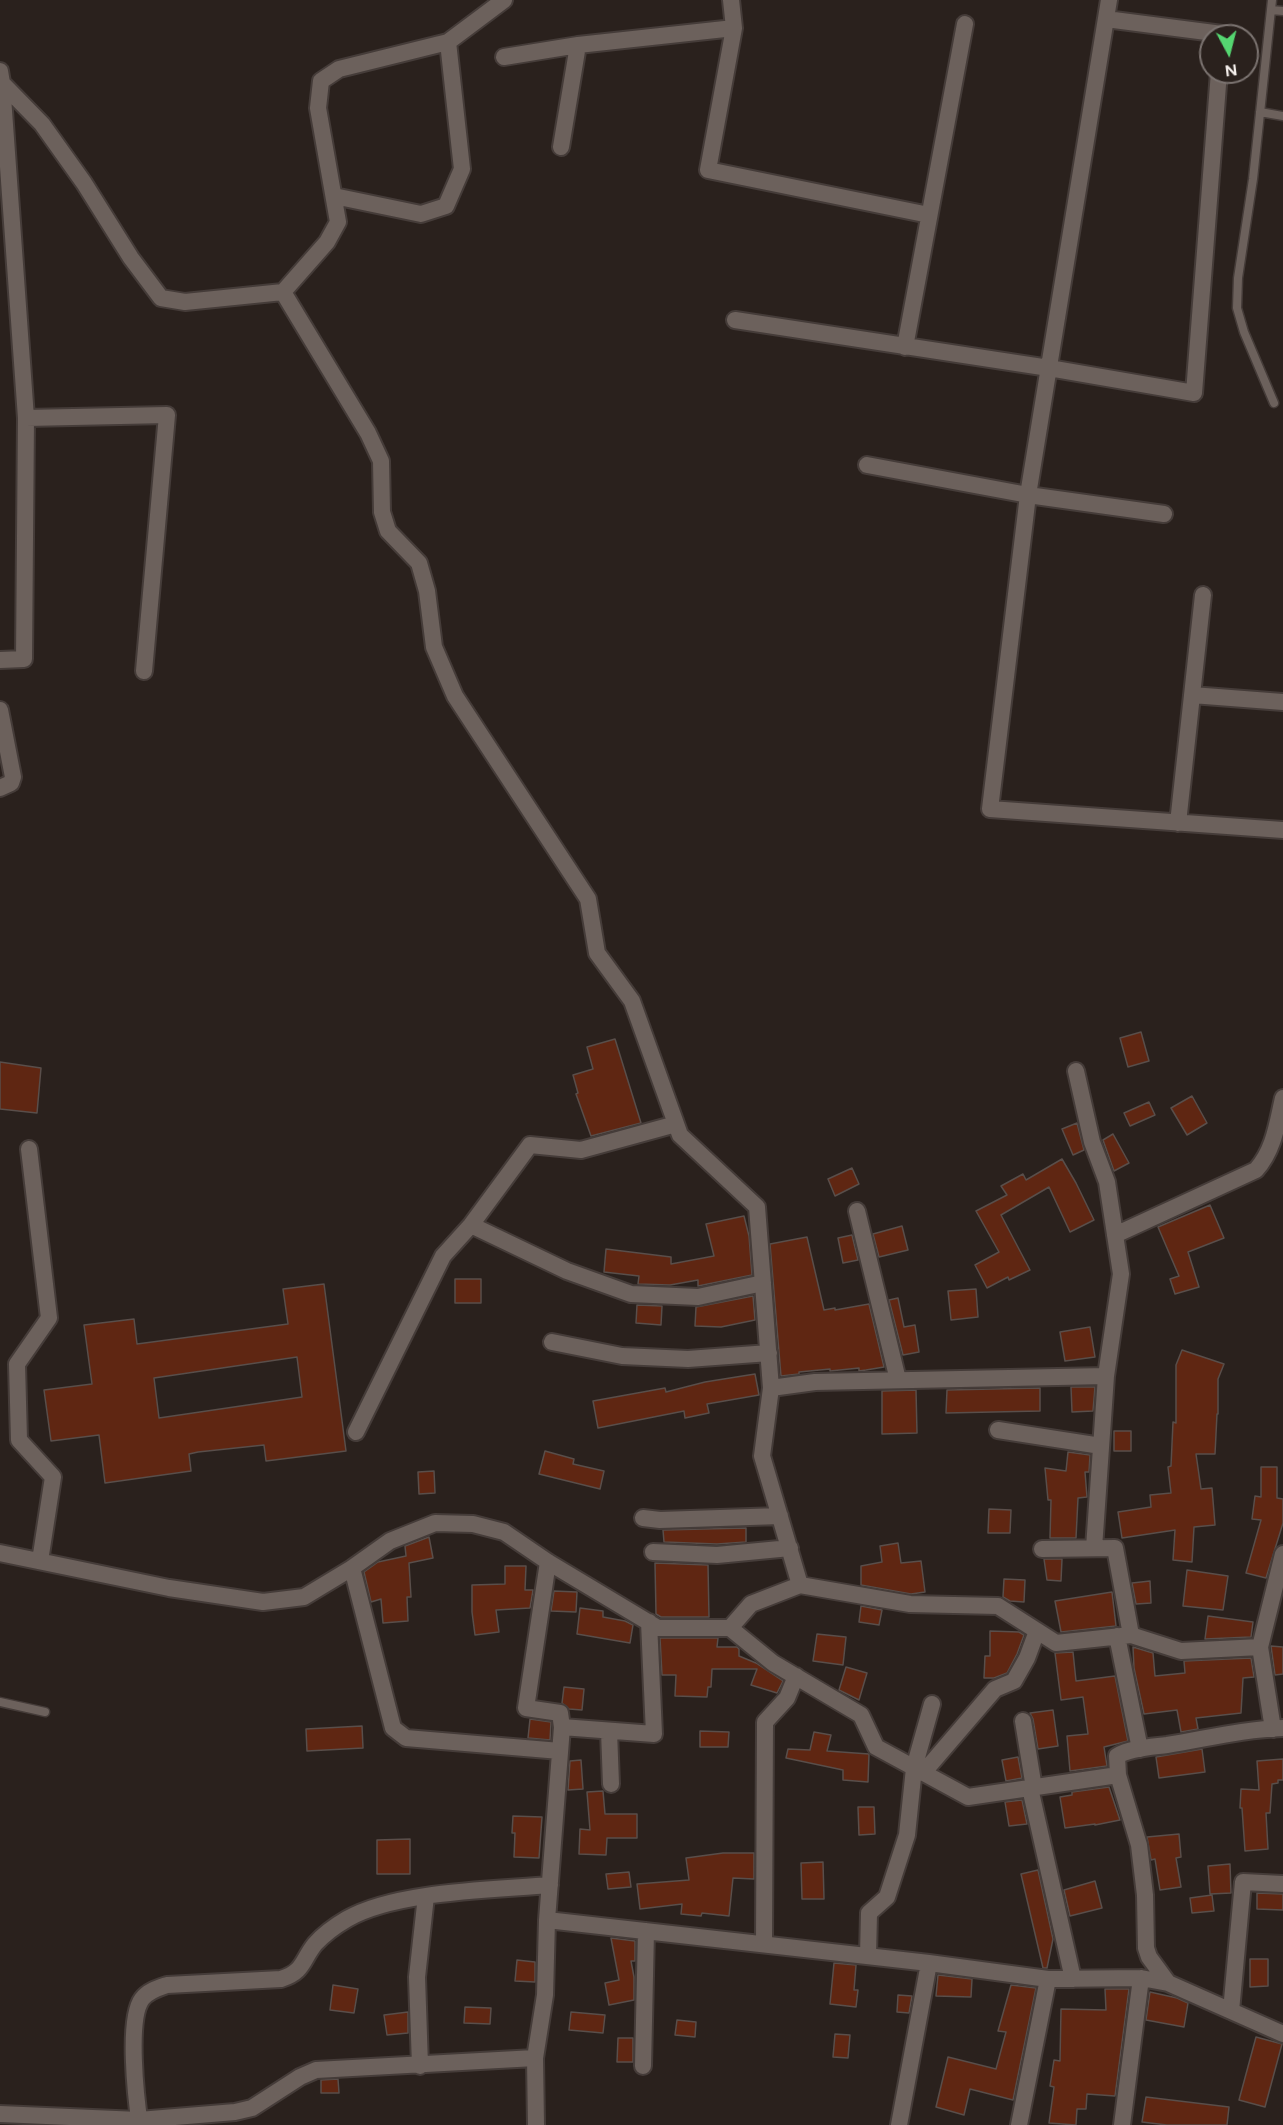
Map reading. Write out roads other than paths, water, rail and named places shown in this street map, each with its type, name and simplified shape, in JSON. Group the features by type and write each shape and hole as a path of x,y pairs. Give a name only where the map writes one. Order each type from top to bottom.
{"street":[{"path":"1,77 42,124 84,183 131,258 161,298 185,303 283,292 327,242 338,222 318,108 321,81 339,69 448,42 504,0"},
{"path":"731,0 734,28 708,170 929,215"},
{"path":"1109,0 1028,495 990,809 1283,830"},
{"path":"1106,19 1199,31"},
{"path":"905,347 965,24"},
{"path":"504,57 578,45 734,28"},
{"path":"334,196 421,214 446,206 462,169 448,42"},
{"path":"561,147 578,45"},
{"path":"0,660 24,659 26,418 1,77"},
{"path":"735,320 1049,368 1194,393 1218,84"},
{"path":"283,292 368,433 381,461 382,512 388,531 419,563 427,591 434,647 455,696 588,899 597,953 632,1001 680,1135 757,1207 771,1388 762,1456 800,1585"},
{"path":"26,418 167,415 144,671"},
{"path":"867,465 1028,495 1164,514"},
{"path":"1178,823 1203,595"},
{"path":"1192,695 1283,702"},
{"path":"0,710 13,777 11,783 0,788"},
{"path":"1076,1071 1092,1142 1107,1182 1121,1274 1106,1376 1094,1548"},
{"path":"1115,1235 1256,1170 1266,1160 1283,1098"},
{"path":"356,1432 443,1256 471,1225 530,1145 581,1150 676,1124"},
{"path":"29,1149 48,1318 17,1364 19,1440 53,1477 40,1561"},
{"path":"857,1211 898,1380"},
{"path":"471,1225 567,1271 632,1294 698,1297 763,1282"},
{"path":"552,1342 633,1356 688,1359 769,1353"},
{"path":"771,1388 815,1382 1106,1376"},
{"path":"998,1430 1101,1446"},
{"path":"644,1518 660,1520 780,1516"},
{"path":"0,1553 169,1588 262,1602 304,1597 352,1568 390,1540 435,1523 473,1524 504,1532 548,1562 658,1628 730,1628 773,1663 861,1715 876,1747 968,1797 1118,1775"},
{"path":"653,1552 717,1555 790,1548"},
{"path":"1042,1549 1115,1548 1124,1636 1140,1749"},
{"path":"1168,1983 1149,1957 1146,1948 1145,1895 1139,1845 1118,1775 1117,1756 1140,1749 1278,1729 1260,1647 1283,1554"},
{"path":"536,2125 535,2058 545,1995 547,1920 562,1727 560,1713 526,1708 548,1562"},
{"path":"352,1568 393,1728 406,1738 560,1751"},
{"path":"730,1628 751,1604 800,1585 910,1604 998,1606 1056,1643 1124,1636 1181,1651 1260,1647"},
{"path":"562,1727 654,1734 649,1622"},
{"path":"919,1770 995,1689 1014,1681 1027,1658 1036,1631"},
{"path":"764,1944 765,1722 788,1698 796,1676"},
{"path":"868,1956 869,1913 887,1897 907,1835 932,1704"},
{"path":"1023,1721 1032,1788 1072,1978"},
{"path":"609,1731 610,1784"},
{"path":"1231,2011 1243,1882 1283,1884"},
{"path":"139,2123 135,2022 137,2010 148,1993 167,1985 289,1977 303,1966 313,1946 329,1930 350,1917 377,1906 426,1896 550,1885"},
{"path":"420,2066 417,1977 426,1896"},
{"path":"547,1920 929,1963 1048,1979 1141,1978 1168,1983 1283,2034"},
{"path":"643,2066 646,1931"},
{"path":"899,2125 929,1963"},
{"path":"1122,2125 1141,1978"},
{"path":"1019,2125 1048,1979"},
{"path":"9,2118 139,2123 252,2108 300,2077 316,2070 535,2058"}],"lane":[{"path":"1274,403 1244,332 1237,308 1238,278 1253,179 1271,5 1283,11"},
{"path":"1260,112 1283,116"},
{"path":"0,1702 45,1712"}]}
